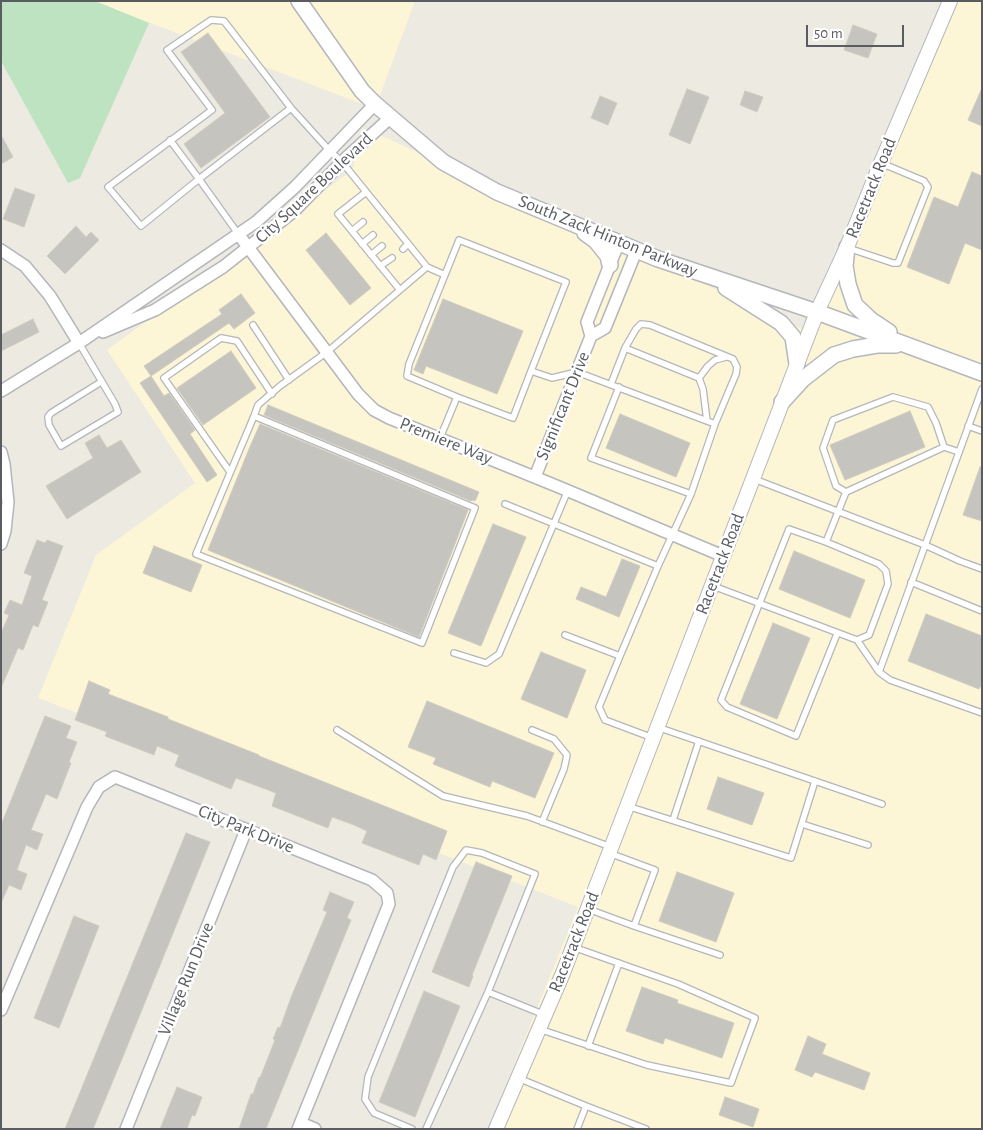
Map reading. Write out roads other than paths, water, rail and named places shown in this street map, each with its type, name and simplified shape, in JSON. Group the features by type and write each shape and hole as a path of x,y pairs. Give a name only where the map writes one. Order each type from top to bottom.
{"main road":[{"name":"South Zack Hinton Parkway","path":"301,3 362,91 375,104 443,162 497,192 658,259 817,312 982,372"},
{"path":"574,224 596,241 608,256 610,265"},
{"path":"847,247 845,266 848,284 855,305 871,320 908,345"},
{"path":"704,274 781,322 793,337 798,364"},
{"path":"782,402 803,379 834,355 853,349 877,345 908,345"}],"street":[{"name":"Racetrack Road","path":"496,1129 588,909 817,312 847,247 950,1"},
{"name":"City Square Boulevard","path":"2,390 79,343 239,235 295,187 375,104"},
{"name":"City Square Boulevard","path":"79,343 155,310 223,268 294,211 342,162 390,118"},
{"name":"Premiere Way","path":"239,235 358,394 374,410 389,418 568,490 723,556"},
{"name":"Significant Drive","path":"535,477 591,336 587,322 619,242"},
{"name":"Significant Drive","path":"591,336 605,328 637,249"},
{"path":"1,250 25,266 44,288 79,343"},
{"path":"1,452 8,502 5,530 1,544"},
{"name":"City Park Drive","path":"1,1010 87,807 99,787 116,777 372,880 387,893 389,904 300,1126 315,1129"},
{"name":"Village Run Drive","path":"126,1129 246,830"}],"lane":[{"path":"291,108 141,226 108,186 212,110 167,50 211,20 224,20 291,108 342,162 366,192 377,211 390,222 427,267 445,275"},
{"path":"170,140 239,235"},
{"path":"847,247 898,263 928,187 924,181 881,163"},
{"path":"366,192 338,214 400,290"},
{"path":"352,231 363,222"},
{"path":"384,226 390,222"},
{"path":"393,237 399,233"},
{"path":"362,244 373,235"},
{"path":"459,240 566,282 512,418 407,376 409,364 445,275 459,240"},
{"path":"402,249 408,244"},
{"path":"371,255 382,246"},
{"path":"380,266 392,258"},
{"path":"254,416 475,508 422,643 196,554 258,405 327,352 427,267"},
{"path":"611,384 625,348 641,324 650,325 733,359 737,366 736,374 715,424 691,494 658,566 599,707 605,720 699,741 882,804"},
{"path":"253,325 289,380"},
{"path":"230,472 164,378 221,338 237,341 272,394"},
{"path":"79,343 116,404 118,412 61,446 49,425 48,420 51,413 101,382"},
{"path":"625,348 699,378 703,389 707,421"},
{"path":"699,378 708,366 726,356"},
{"path":"532,371 552,378 577,372 715,424"},
{"path":"619,387 591,458 691,494"},
{"path":"879,672 982,389"},
{"path":"440,438 457,397"},
{"path":"846,492 836,486 822,448 833,420 893,397 928,407 944,446"},
{"path":"968,426 982,431"},
{"path":"826,542 846,492 944,446 959,452"},
{"path":"753,478 982,569"},
{"path":"454,653 486,664 499,654 568,490"},
{"path":"506,504 658,566"},
{"path":"712,586 759,603 837,634 857,640 870,635 888,584 886,571 879,564 826,542 788,529 759,603 721,700 727,706 796,736 837,634"},
{"path":"911,582 982,611"},
{"path":"565,635 620,656"},
{"path":"857,640 879,672 890,680 982,713"},
{"path":"337,730 443,796 527,816 655,870 634,926"},
{"path":"532,730 554,739 567,755 564,769 542,822"},
{"path":"673,820 699,741"},
{"path":"627,806 791,858 815,781"},
{"path":"802,824 868,845"},
{"path":"412,1129 374,1113 365,1099 368,1077 453,867 466,850 482,853 535,874 488,992 426,1129"},
{"path":"588,909 720,955"},
{"path":"539,1029 647,1065 732,1083 755,1018 678,984 573,947"},
{"path":"588,1046 619,963"},
{"path":"488,992 545,1015"},
{"path":"518,1078 646,1129"},
{"path":"577,1129 586,1106"}]}
